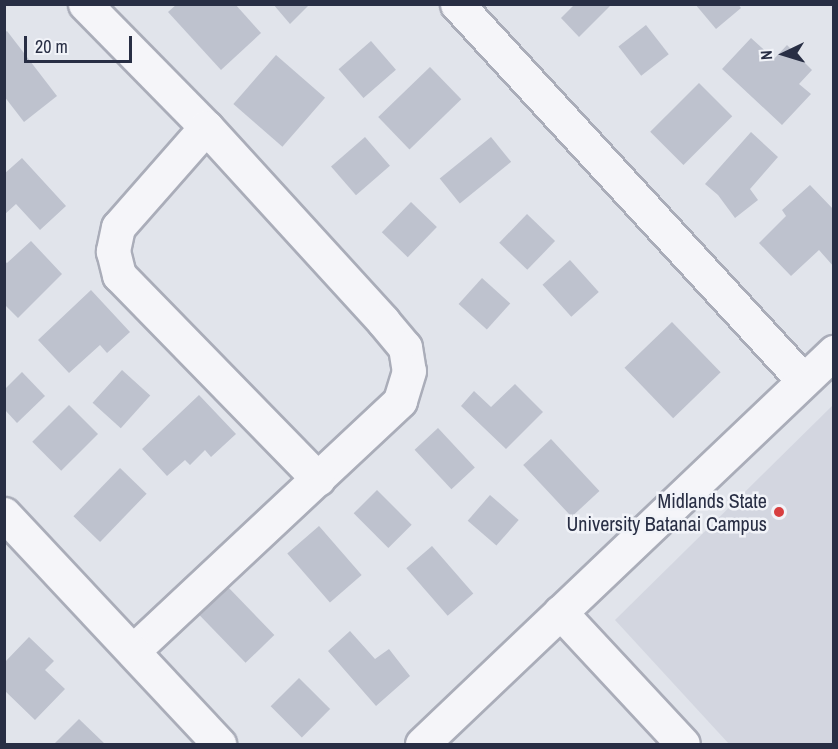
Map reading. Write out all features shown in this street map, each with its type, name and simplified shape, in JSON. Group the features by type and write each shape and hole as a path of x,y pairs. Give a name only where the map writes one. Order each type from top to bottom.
{"street":[{"path":"85,4 206,127 405,347 409,370 400,400 134,650"},
{"path":"457,4 802,380"},
{"path":"206,127 118,227 113,252 119,275 318,479"},
{"path":"422,744 834,352"},
{"path":"4,514 134,650 219,744"},
{"path":"560,612 683,744"}],"shaded area":[{"name":"Midlands State University Batanai Campus","path":"833,405 833,744 729,744 615,620"}],"building":[{"path":"177,4 235,4 261,33 221,70 168,12"},
{"path":"273,4 310,4 290,24"},
{"path":"575,4 612,4 579,37 561,18"},
{"path":"695,4 738,4 741,8 716,29"},
{"path":"646,25 669,54 641,76 618,47"},
{"path":"7,31 57,96 24,122 4,96 4,33"},
{"path":"751,38 774,59 787,45 812,70 799,84 811,94 782,125 722,69"},
{"path":"371,41 396,70 363,98 339,69"},
{"path":"276,55 325,98 282,147 233,104"},
{"path":"430,67 461,99 409,149 378,117"},
{"path":"699,83 732,116 683,165 650,132"},
{"path":"751,132 778,157 750,189 758,200 735,218 718,195 705,184"},
{"path":"365,137 390,166 356,195 331,167"},
{"path":"491,137 511,162 460,203 440,179"},
{"path":"22,158 66,206 40,230 16,204 4,215 4,174"},
{"path":"810,185 834,210 834,267 819,250 791,276 759,243 786,216 782,210"},
{"path":"411,202 437,227 408,257 382,232"},
{"path":"527,214 555,241 527,270 499,243"},
{"path":"31,241 62,274 18,318 4,304 4,261 7,263"},
{"path":"570,260 599,292 571,317 543,285"},
{"path":"482,278 510,303 487,329 459,304"},
{"path":"91,290 130,332 107,353 100,345 69,373 38,340"},
{"path":"672,322 721,372 673,418 625,368"},
{"path":"122,370 150,395 121,428 93,403"},
{"path":"22,372 45,396 17,423 5,410 5,389"},
{"path":"515,384 543,412 506,449 461,406 474,391 491,407"},
{"path":"199,395 236,434 211,457 205,450 190,465 185,460 167,476 142,449"},
{"path":"69,405 98,434 61,471 32,442"},
{"path":"438,428 475,467 451,489 415,450"},
{"path":"551,439 599,491 572,517 523,465"},
{"path":"120,468 147,494 100,542 73,516"},
{"path":"377,490 412,525 388,548 354,513"},
{"path":"490,495 519,520 496,546 468,521"},
{"path":"319,526 362,575 330,603 287,554"},
{"path":"432,546 473,594 448,616 406,568"},
{"path":"225,584 274,635 246,663 196,612"},
{"path":"350,631 375,659 389,649 410,676 376,706 328,651"},
{"path":"29,637 54,661 45,670 65,689 35,720 4,690 4,663"},
{"path":"299,678 330,709 302,737 271,706"},
{"path":"79,719 105,744 54,744"}],"place":[{"name":"Midlands State University Batanai Campus","path":"779,512"}]}
